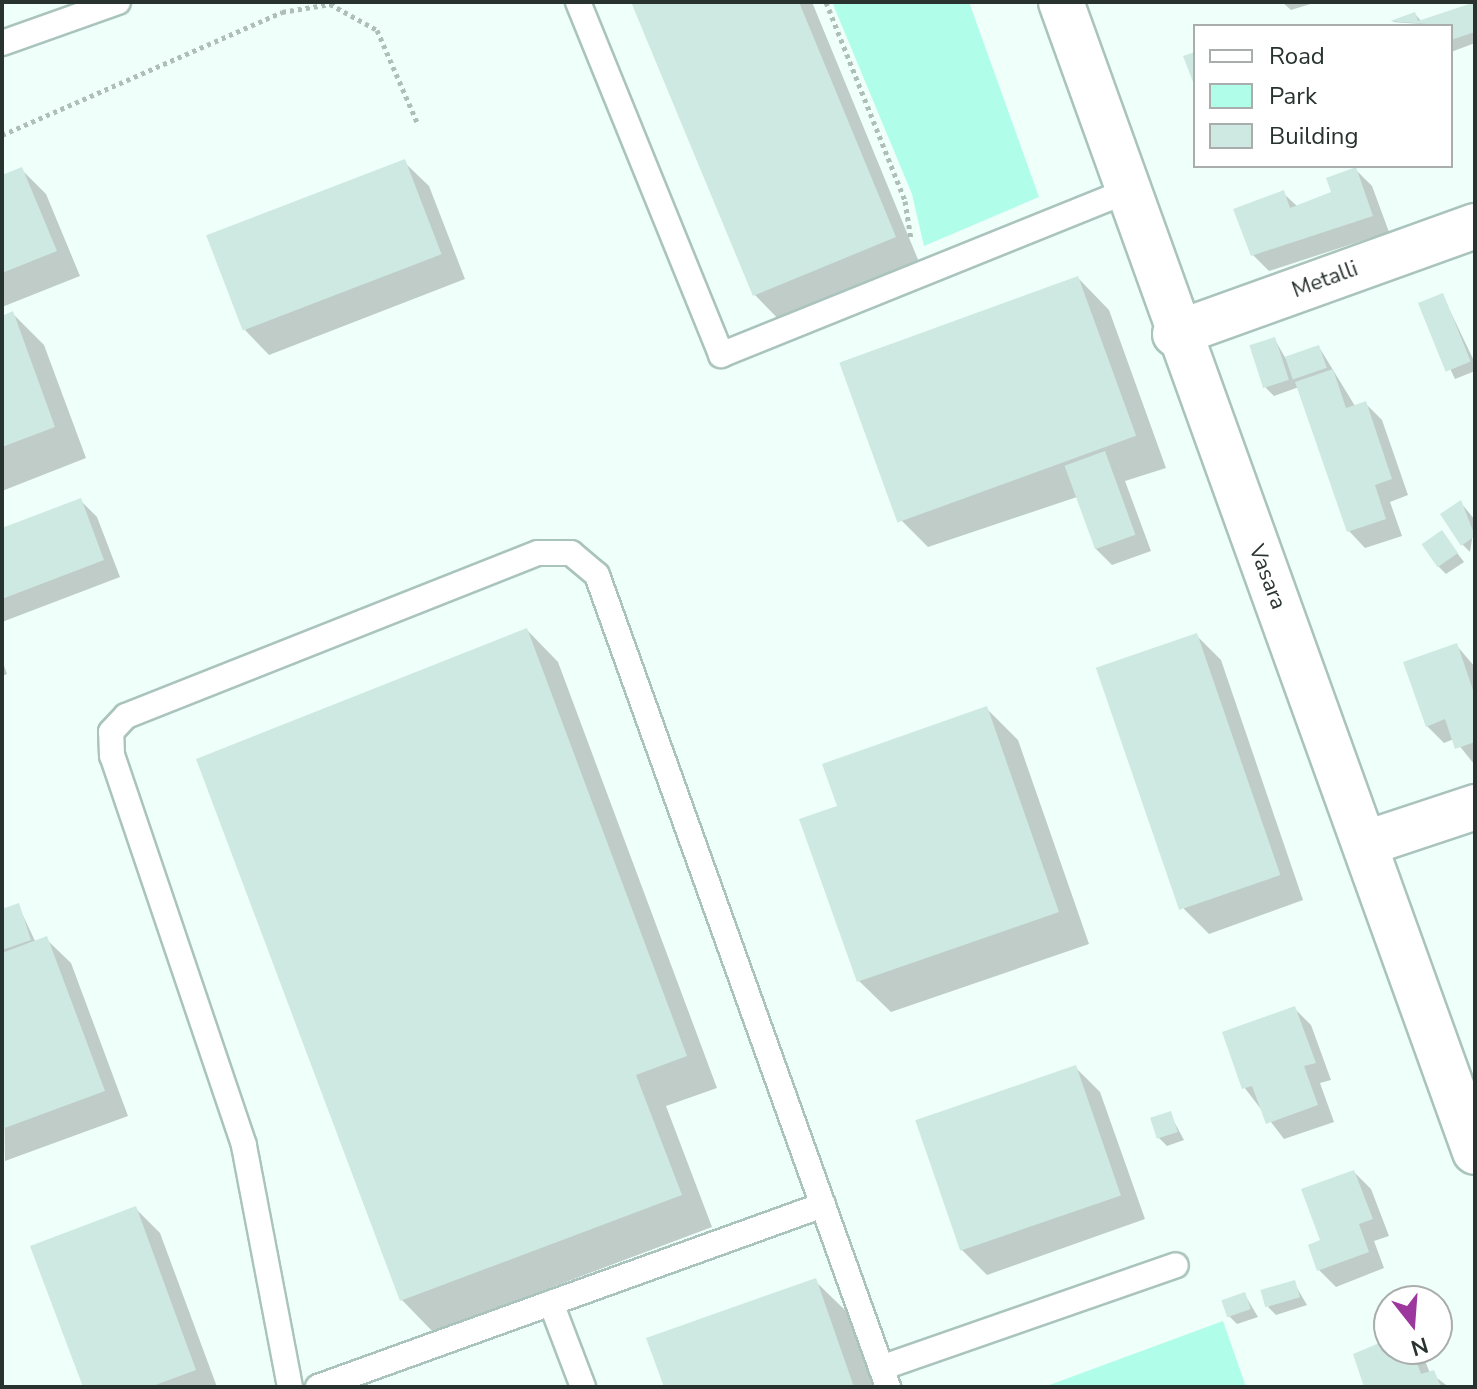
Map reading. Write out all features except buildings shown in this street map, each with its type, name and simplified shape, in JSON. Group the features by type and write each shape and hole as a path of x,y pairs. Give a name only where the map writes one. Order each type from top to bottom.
{"street":[{"name":"Vasara","path":"1061,2 1175,334 1367,843 1475,1152"},
{"name":"Metalli","path":"1175,334 1475,226"},
{"path":"1367,843 1475,807"}],"lane":[{"path":"2,43 118,2"},
{"path":"578,2 721,355 1126,191"},
{"path":"290,1387 244,1145 112,756 111,732 126,716 538,553 571,553 597,575 885,1378 1176,1265"},
{"path":"318,1387 823,1205"},
{"path":"551,1303 583,1387"}],"path":[{"path":"277,2 282,12"},
{"path":"826,2 905,201 918,274"},
{"path":"2,135 282,12 330,4 377,30 417,122"}],"green space":[{"path":"832,2 969,2 1039,197 924,246 912,194"},
{"path":"1223,1321 1246,1387 1044,1387"}]}
